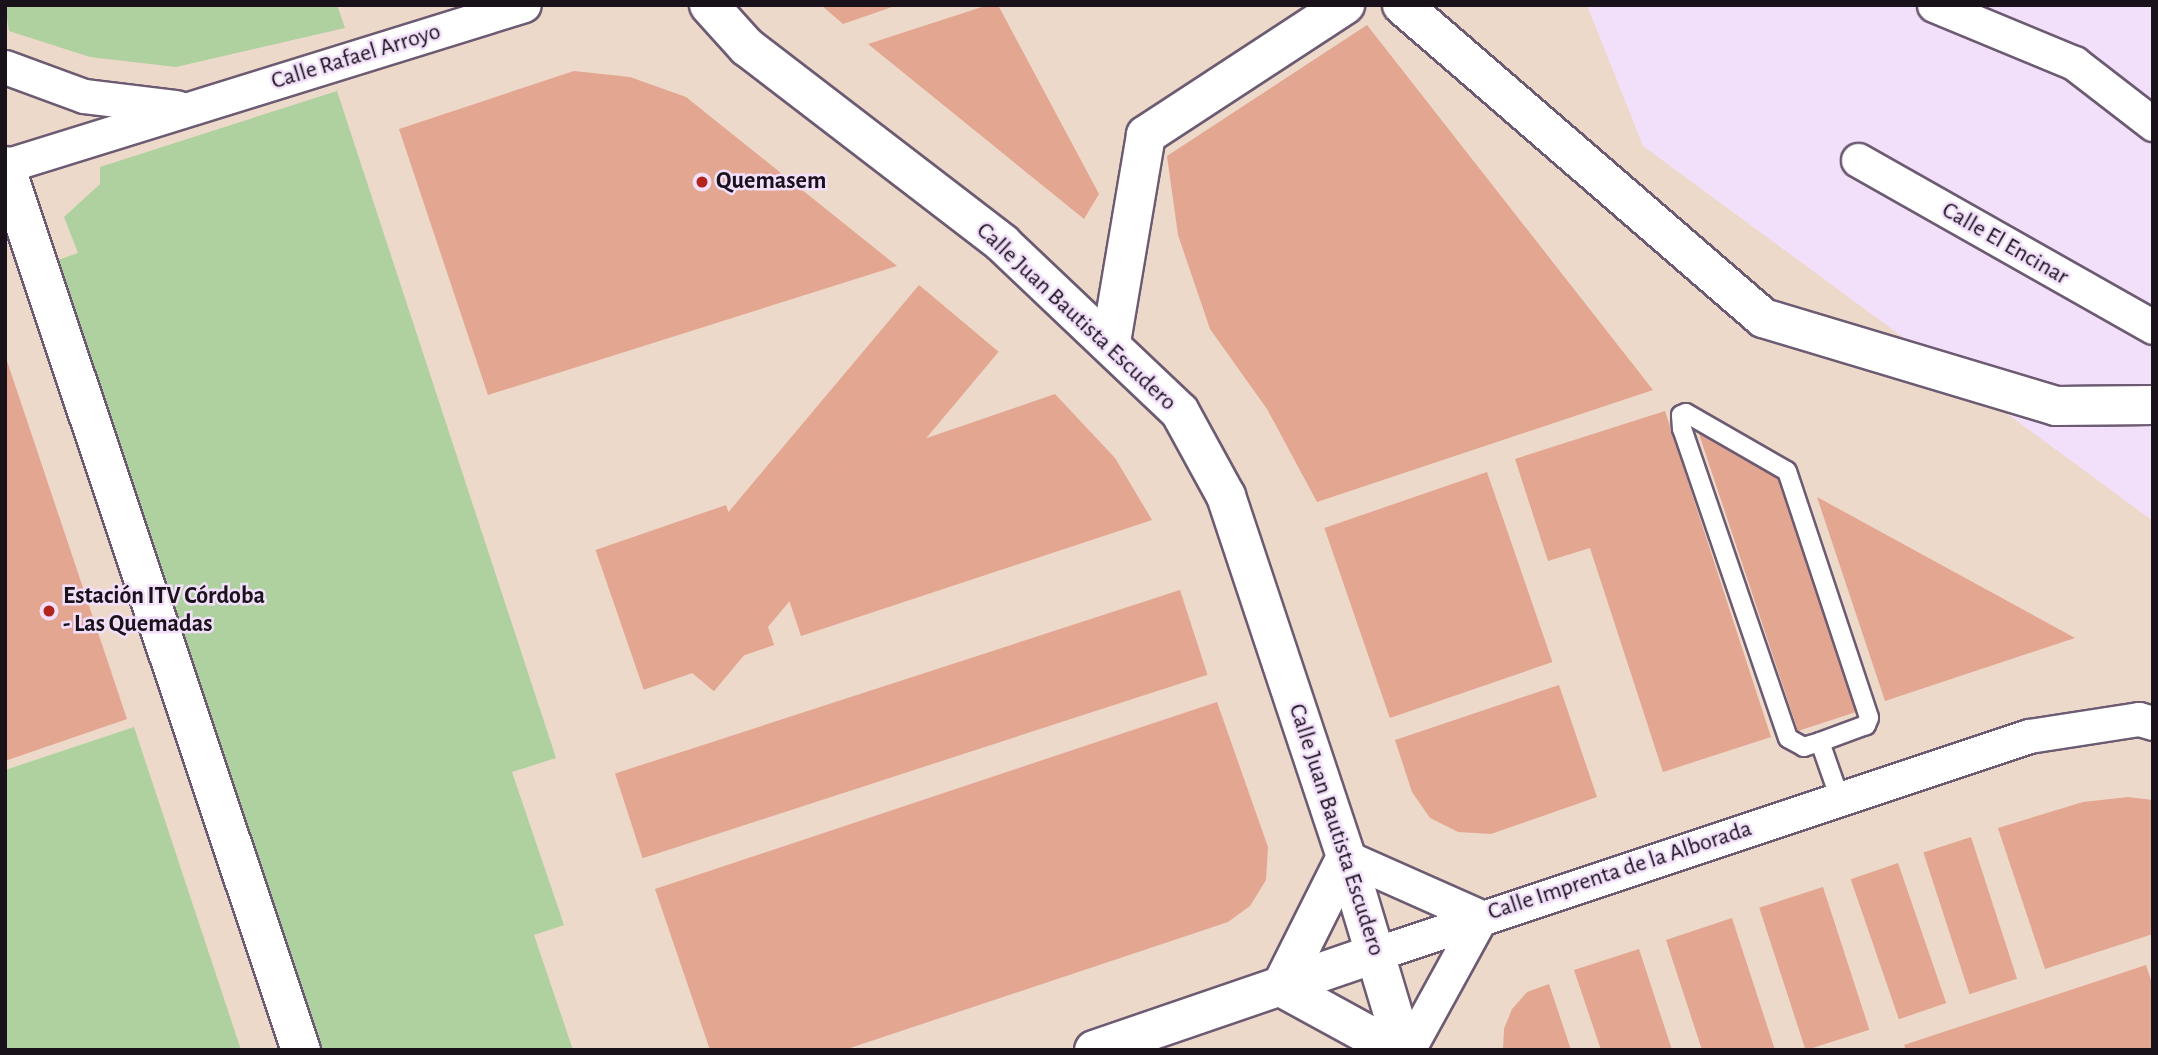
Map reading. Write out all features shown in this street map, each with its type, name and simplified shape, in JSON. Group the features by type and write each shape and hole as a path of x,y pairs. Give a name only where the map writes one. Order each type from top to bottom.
{"street":[{"name":"Calle Rafael Arroyo","path":"5,166 524,5"},
{"name":"Calle Juan Bautista Escudero","path":"709,5 747,47 1002,243 1111,342 1180,412 1226,496 1346,857 1406,1050"},
{"path":"1111,342 1146,135 1345,5"},
{"path":"1402,5 1763,318 2056,405 2153,405"},
{"path":"1934,5 2074,63 2153,124"},
{"name":"Calle Rafael Arroyo","path":"5,67 84,96 189,109"},
{"name":"Calle El Encinar","path":"1858,160 2153,327"},
{"path":"5,166 301,1050"},
{"name":"Calle Imprenta de la Alborada","path":"1094,1050 1481,917 2029,736 2139,719 2153,723"},
{"path":"1396,1050 1280,987 1346,857 1481,917 1406,1050"}],"lane":[{"path":"1686,413 1787,471 1869,718 1866,725 1821,742 1804,747 1788,738 1682,429 1681,415 1686,413"},
{"path":"1821,742 1840,799"}],"shaded area":[{"path":"5,5 1587,5 1643,146 2153,521 2153,1050 5,1050"}],"green space":[{"path":"5,5 337,5 345,28 176,67 90,57 9,31"},
{"path":"337,91 556,758 512,772 564,925 534,935 573,1050 317,1050 55,261 78,253 64,217 100,184 100,167"},
{"path":"134,727 241,1050 5,1050 5,770"}],"building":[{"path":"821,5 895,5 895,6 843,24"},
{"path":"988,5 998,5 1099,194 1084,219 868,44"},
{"path":"1367,25 1653,390 1317,502 1267,409 1210,329 1178,235 1167,156"},
{"path":"574,71 630,77 686,97 897,266 488,395 399,129"},
{"path":"919,285 999,352 714,691 634,624"},
{"name":"Estación ITV Córdoba - Las Quemadas","path":"5,355 127,719 5,761"},
{"path":"1055,394 1115,458 1152,520 801,636 755,497"},
{"path":"1665,411 1771,737 1663,772 1590,548 1548,561 1515,459"},
{"path":"1697,428 1781,474 1859,711 1798,731"},
{"path":"1487,472 1552,662 1390,718 1324,528"},
{"path":"1817,497 2075,638 1885,701"},
{"path":"726,505 774,645 644,690 596,550"},
{"path":"1180,590 1208,675 643,858 615,774"},
{"path":"1559,685 1597,797 1491,834 1458,832 1430,818 1412,792 1395,740"},
{"path":"1217,702 1268,847 1266,880 1250,906 1228,922 844,1050 710,1050 655,889"},
{"path":"2128,797 2153,800 2153,934 2045,969 1998,828 2083,802"},
{"path":"1971,837 2017,979 1969,994 1923,852"},
{"path":"1898,863 1946,1003 1899,1019 1851,879"},
{"path":"1823,887 1869,1030 1806,1050 1759,908"},
{"path":"1732,918 1775,1050 1702,1050 1666,940"},
{"path":"1639,949 1672,1050 1601,1050 1574,970"},
{"path":"2146,965 2153,986 2153,1050 1906,1050 1904,1045"},
{"path":"1549,984 1571,1050 1503,1050 1504,1029 1512,1009 1527,992"}],"place":[{"name":"Quemasem","path":"702,182"},
{"name":"Estación ITV Córdoba - Las Quemadas","path":"49,611"}]}
